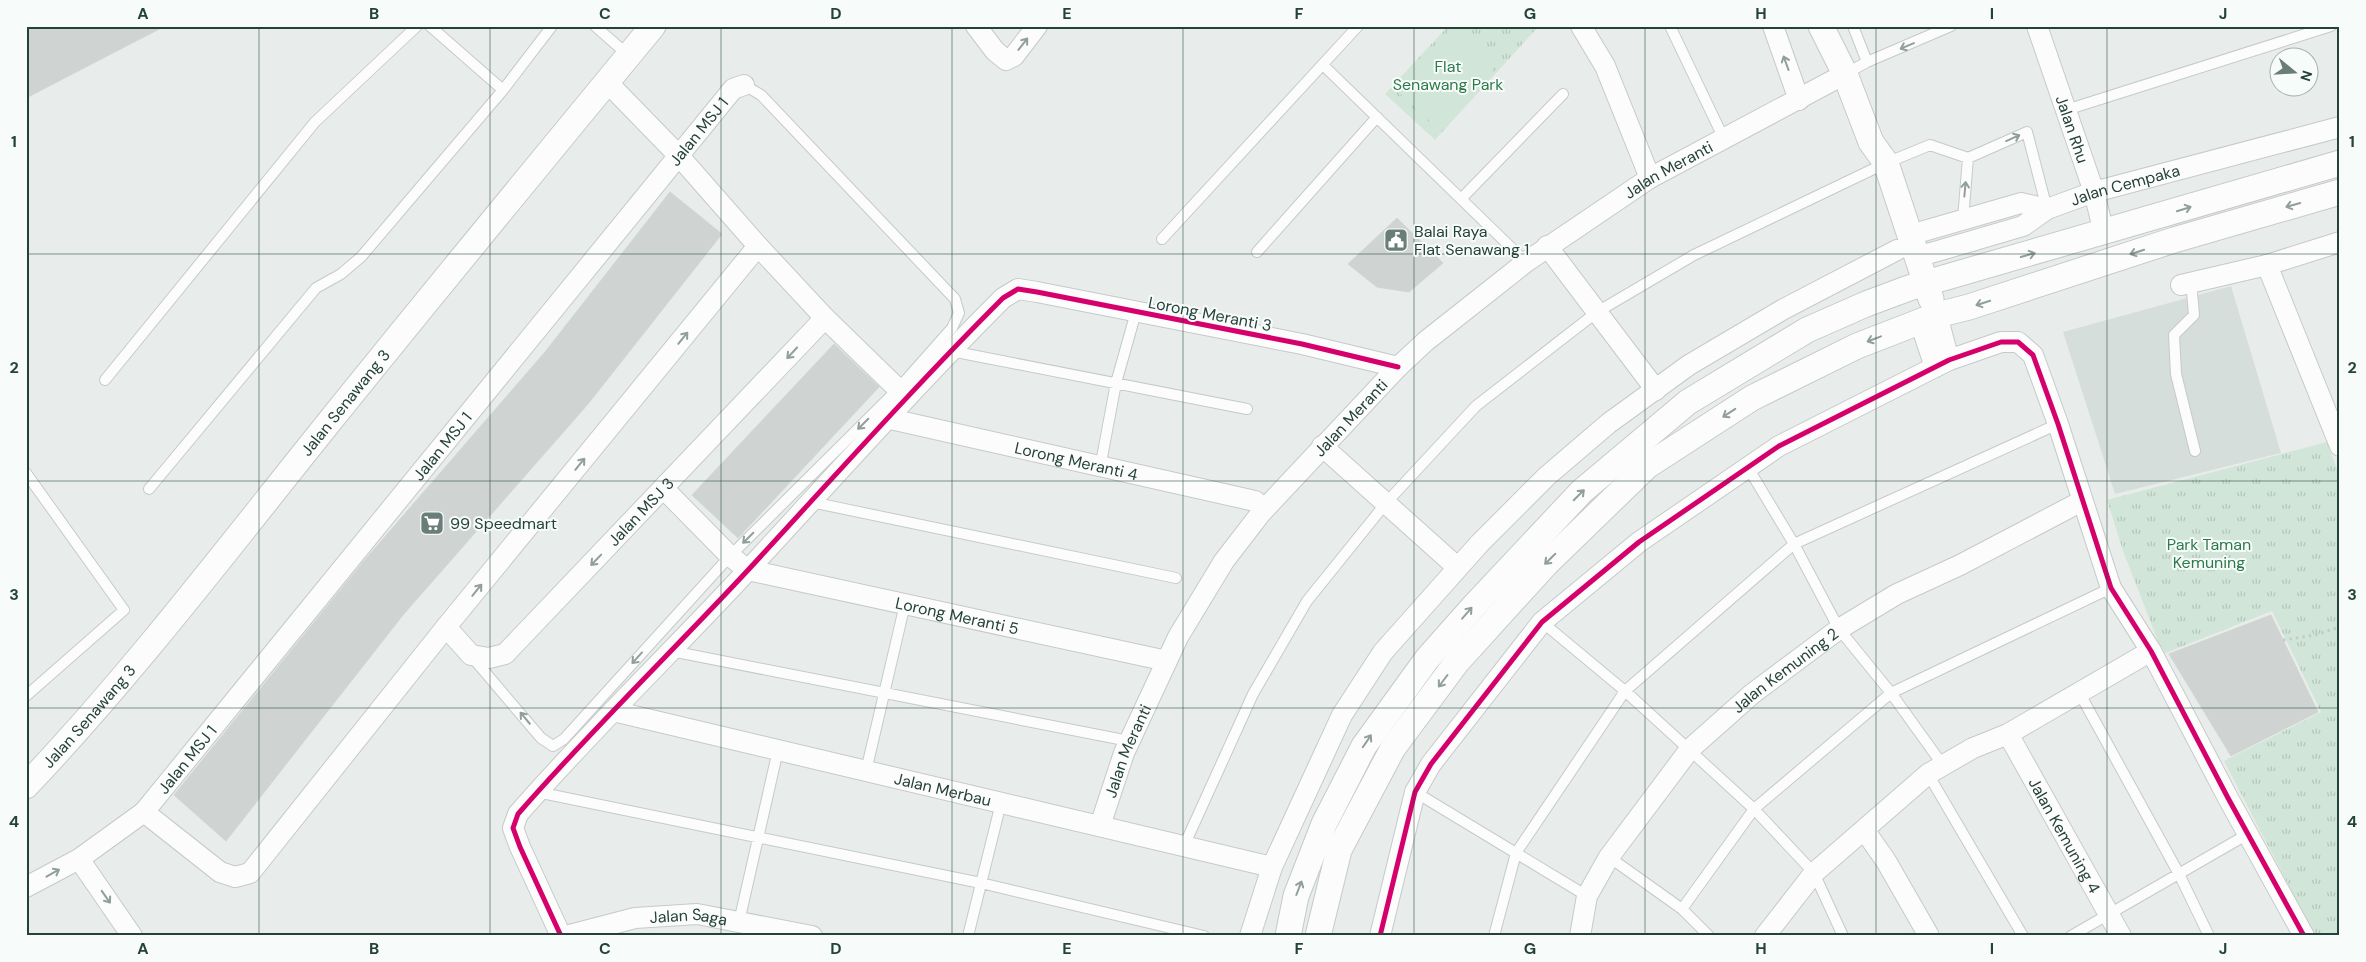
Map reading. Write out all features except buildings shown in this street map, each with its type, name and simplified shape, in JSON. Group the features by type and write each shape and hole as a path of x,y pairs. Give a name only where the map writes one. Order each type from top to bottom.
{"street":[{"name":"Jalan Senawang 3","path":"29,782 65,746 155,640 374,366 654,26"},
{"path":"976,26 995,51 1006,60 1014,56 1038,26"},
{"path":"1581,26 1606,66 1650,178"},
{"path":"1773,26 1799,100"},
{"path":"1821,26 1845,74 1871,142 1908,247 1917,285 1942,363"},
{"name":"Jalan Rhu","path":"2044,28 2066,110 2094,192 2104,233"},
{"name":"Jalan Meranti","path":"1100,826 1129,741 1178,637 1224,561 1264,509 1398,367 1426,341 1547,246 1650,178 1845,74"},
{"path":"607,82 679,156 758,246 825,318 898,389"},
{"name":"Jalan MSJ 1","path":"26,888 79,859 144,812 733,89 744,85"},
{"name":"Jalan Cempaka","path":"1908,247 1963,219 2021,203 2047,209 2094,192 2340,127"},
{"path":"1288,936 1296,896 1324,824 1364,746 1427,659 1474,606 1576,498 1688,402 1807,330 1866,304 1917,285 2104,233 2340,163"},
{"path":"1318,936 1339,850 1393,748 1457,662 1546,564 1646,466 1752,398 1857,346 1928,318 1969,307 2174,240 2340,192"},
{"path":"1250,936 1272,867 1342,715 1382,652 1458,567 1547,476 1609,423 1689,366 1782,310 1908,247 1969,242 2023,226 2047,209"},
{"path":"1964,273 1952,266 1952,259 1955,253 1969,242"},
{"path":"2186,283 2268,265 2340,242"},
{"path":"144,812 220,872 234,877 250,873 446,627 758,246"},
{"path":"1547,246 1656,390"},
{"path":"2268,265 2340,446"},
{"name":"Lorong Meranti 3","path":"950,351 1003,298 1018,289 1302,344 1398,367"},
{"name":"Jalan MSJ 3","path":"471,655 489,658 505,654 825,318"},
{"path":"1380,936 1415,792 1431,764 1542,622 1639,542 1747,466 1779,446 1942,363 2001,342 2018,342 2033,355 2058,424 2111,588 2151,651 2304,936"},
{"path":"561,936 513,828 518,814 670,650 748,570 886,418 950,351"},
{"name":"Lorong Meranti 4","path":"886,418 1100,468 1255,501 1264,509"},
{"path":"1322,446 1458,567"},
{"path":"664,489 730,556 748,570"},
{"name":"Jalan Kemuning 2","path":"1580,936 1587,896 1609,856 1690,749 1752,694 1839,629 1896,594 1960,564 2082,501"},
{"name":"Lorong Meranti 5","path":"748,570 1167,661"},
{"path":"446,627 471,655"},
{"path":"1765,936 1814,873 1935,769 1973,748 2008,734 2080,694 2151,651"},
{"name":"Jalan Merbau","path":"613,711 1272,867"},
{"name":"Jalan Kemuning 4","path":"2008,734 2121,936"},
{"path":"1865,830 1886,861 1929,936"},
{"path":"79,859 132,936"},
{"name":"Jalan Saga","path":"566,936 635,918 697,914 812,936"}],"lane":[{"path":"105,380 315,122 417,26"},
{"path":"430,26 503,90"},
{"path":"149,489 316,288 340,274 361,257 503,90 552,26"},
{"path":"595,26 629,56"},
{"path":"1162,239 1358,26"},
{"path":"1670,26 1724,139"},
{"path":"1853,26 1867,62"},
{"path":"1845,74 1939,29 1951,26"},
{"path":"2066,110 2331,26"},
{"path":"1323,65 1526,262"},
{"path":"471,655 541,738 553,746 570,731 730,556 898,389 952,328 959,313 954,300 761,96 744,85"},
{"path":"1461,199 1562,94"},
{"path":"1256,252 1377,117"},
{"path":"1184,846 1252,694 1302,610 1386,503 1476,406 1597,312 1694,255 1879,167 1930,145 1968,158 2026,132 2047,209"},
{"path":"1963,219 1968,158"},
{"path":"2186,283 2194,315 2174,335 2176,374 2195,451"},
{"path":"1100,468 1116,383 1136,312"},
{"path":"950,351 1247,409"},
{"path":"1494,936 1516,853 1625,691 1794,544 2058,424"},
{"path":"1747,466 1794,544 1839,629 1891,693 1935,769 2023,936"},
{"path":"26,473 124,610 26,696"},
{"path":"810,501 1176,578"},
{"path":"1682,909 1754,809 1891,693 2111,588"},
{"path":"866,771 905,604"},
{"path":"1542,622 1625,691 1754,809 1814,873 1843,936"},
{"path":"670,650 1129,741"},
{"path":"2080,694 2179,874 2209,936"},
{"path":"739,922 778,750"},
{"path":"537,792 981,883 1204,936"},
{"path":"1415,792 1587,896"},
{"path":"968,936 1001,803"},
{"path":"2070,936 2248,834"},
{"path":"1609,856 1682,909 1709,936"}],"path":[{"path":"2283,640 2315,636 2340,627"}],"shaded area":[{"path":"2231,286 2281,453 2115,494 2063,332"}],"green space":[{"name":"Flat Senawang Park","path":"1448,26 1539,26 1435,140 1385,94"},
{"name":"Flat Senawang Park","path":"1453,26 1464,26 1501,61 1438,129 1395,89"},
{"name":"Park Taman Kemuning","path":"2327,442 2340,477 2340,936 2315,936 2224,761 2321,712 2272,611 2163,654 2123,551 2107,500"}],"cycle path":[{"path":"561,936 513,828 518,814 575,751 749,569 906,398 1003,298 1018,289 1037,292 1302,344 1398,367"},
{"path":"1380,936 1415,792 1431,764 1542,622 1639,542 1779,446 1949,360 2001,342 2018,342 2033,355 2058,424 2111,588 2151,651 2228,798 2304,936"}],"place":[{"name":"Balai Raya Flat Senawang 1","path":"1396,240"},
{"name":"99 Speedmart","path":"432,523"}]}
